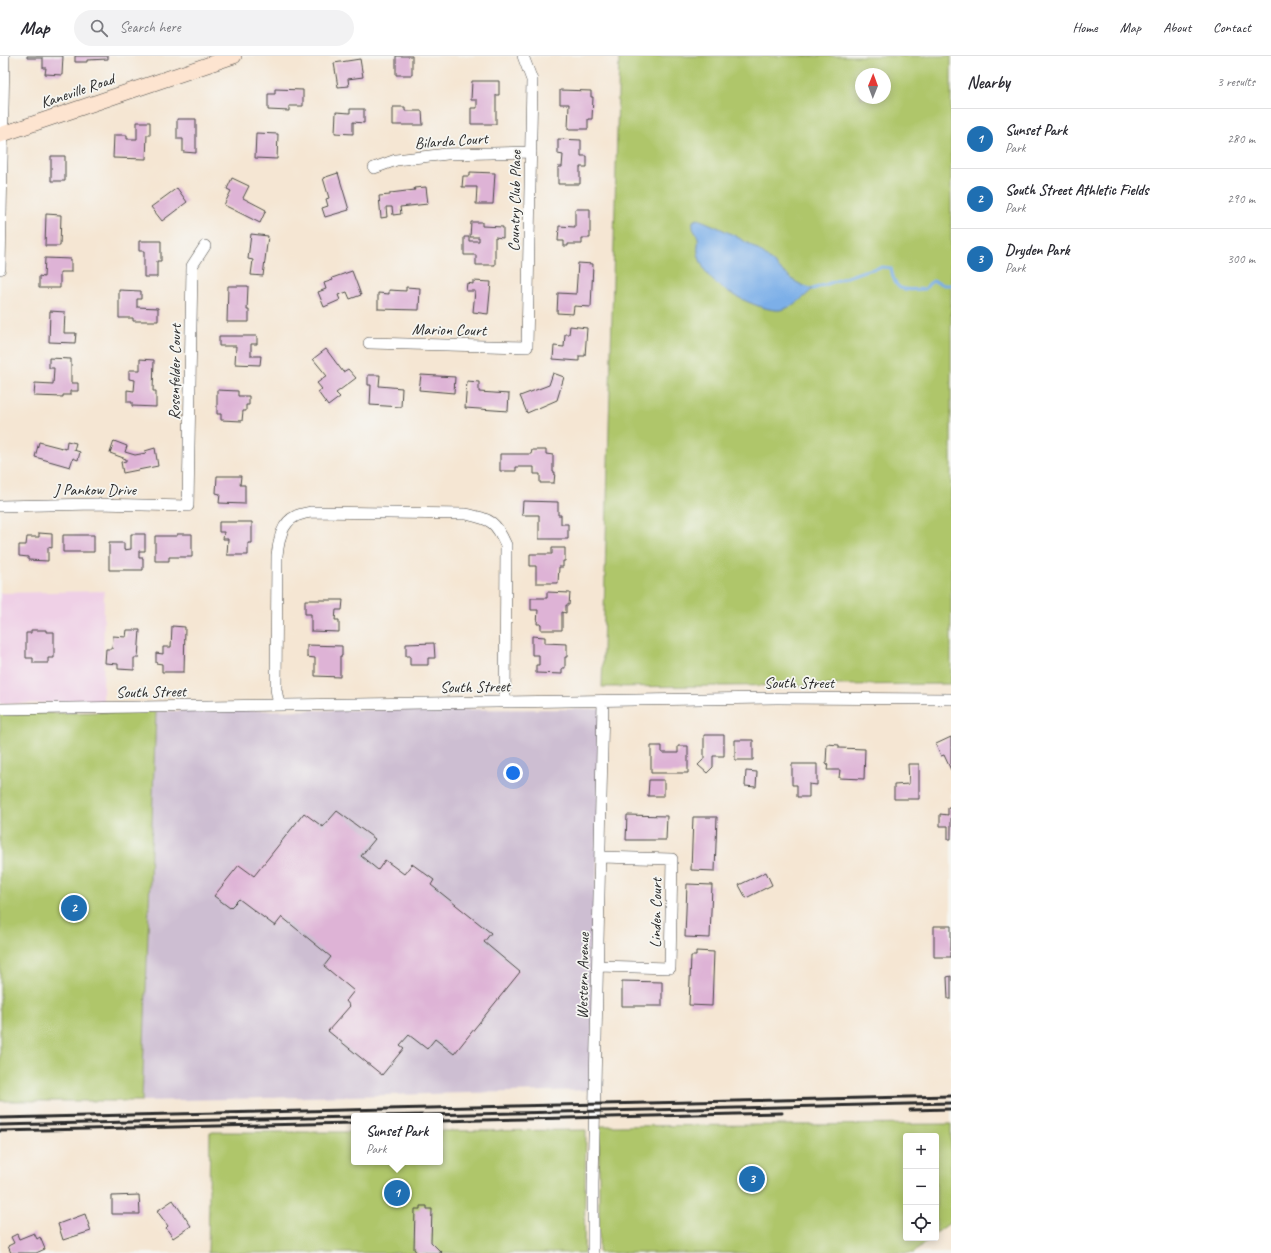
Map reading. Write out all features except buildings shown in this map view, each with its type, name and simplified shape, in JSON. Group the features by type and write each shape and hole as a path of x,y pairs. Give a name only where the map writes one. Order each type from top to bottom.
{"main road":[{"name":"Kaneville Road","path":"2,134 234,56"}],"street":[{"path":"0,269 4,56"},
{"name":"Country Club Place","path":"523,56 532,80 527,347"},
{"name":"Bilarda Court","path":"374,168 396,160 439,155 531,152"},
{"name":"Rosenfelder Court","path":"188,503 192,266 205,246"},
{"name":"Marion Court","path":"369,344 527,347"},
{"name":"J Pankow Drive","path":"0,506 96,504 188,506 188,503"},
{"path":"279,705 276,689 277,555 279,538 286,524 295,516 311,512 466,514 486,518 499,528 506,545 505,702"},
{"name":"South Street","path":"0,708 777,698 951,699"},
{"name":"Western Avenue","path":"593,1253 593,1184 601,857 603,700"},
{"name":"Linden Court","path":"598,966 670,968 672,859 601,857"}],"shaded area":[{"path":"104,591 103,702 0,704 0,593"},
{"path":"601,709 591,1090 142,1101 156,711"}],"green space":[{"path":"619,56 951,56 951,684 602,687"},
{"path":"156,711 142,1101 0,1101 0,714"},
{"path":"951,1124 951,1222 939,1231 939,1133 903,1133 903,1241 927,1241 914,1253 599,1253 599,1126"},
{"path":"586,1130 584,1253 208,1253 210,1132 351,1132 351,1165 443,1165 443,1131"}],"water":[{"path":"698,219 751,245 796,282 813,289 794,305 785,309 772,310 752,304 721,287 706,273 699,258 698,238 693,227 693,221"}],"waterway":[{"path":"813,289 864,271 882,267 891,268 895,282 901,288 911,290 925,289 933,281 944,285 951,285"}],"railway":[{"path":"0,1118 951,1096"},
{"path":"443,1115 951,1103"},
{"path":"910,1110 951,1109"},
{"path":"443,1121 782,1113"},
{"path":"0,1125 351,1117"},
{"path":"0,1131 351,1123"}],"place":[{"name":"South Street Athletic Fields","path":"74,908"},
{"name":"Dryden Park","path":"752,1179"},
{"name":"Sunset Park","path":"397,1193"}]}
